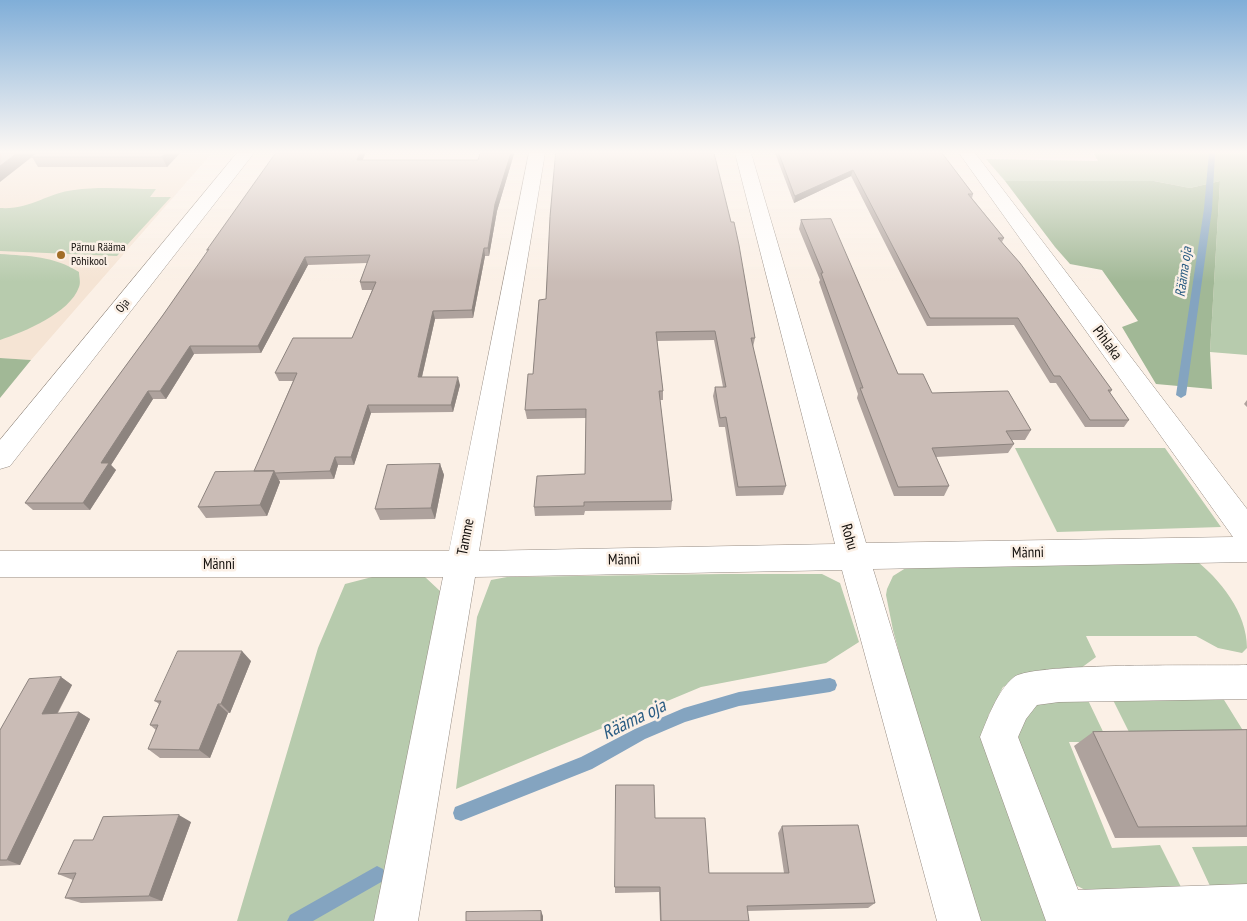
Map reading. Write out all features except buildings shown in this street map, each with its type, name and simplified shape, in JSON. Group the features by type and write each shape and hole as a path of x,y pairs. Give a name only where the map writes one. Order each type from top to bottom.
{"street":[{"name":"Oja","path":"0,459 211,196"},
{"name":"Tamme","path":"396,921 529,196"},
{"name":"Rohu","path":"755,196 854,556 959,921"},
{"name":"Pihlaka","path":"999,196 1247,532"},
{"name":"Männi","path":"0,564 461,564 1247,549"},
{"path":"1247,682 1058,686 1027,689 1013,706 999,737 1066,916 1247,906"}],"shaded area":[{"name":"Pärnu Rääma Põhikool","path":"0,196 174,196 31,360 0,358"}],"green space":[{"path":"50,196 171,197 117,256 0,251 0,208 11,208"},
{"path":"1016,196 1219,196 1210,352 1212,389 1156,384 1122,327 1138,321 1102,270 1070,264"},
{"path":"1219,196 1247,196 1247,355 1210,352"},
{"path":"0,254 41,258 60,263 79,272 80,282 74,296 56,313 33,327 0,340"},
{"path":"0,358 31,360 0,398"},
{"path":"1015,448 1165,448 1221,527 1057,532"},
{"path":"1193,558 1222,586 1237,609 1246,635 1247,648 1242,653 1218,648 1196,636 1086,636 1096,657 1077,671 1031,674 1003,687 988,716 990,755 1049,921 978,921 912,701 893,630 886,595 893,576 909,566"},
{"path":"822,574 840,583 859,642 826,663 701,687 456,789 477,617 491,580 507,577"},
{"path":"376,576 425,577 440,591 381,921 237,921 318,648 345,584"},
{"path":"1221,695 1247,737 1133,740 1111,696"},
{"path":"1086,696 1108,742 1069,742 1112,848 1160,845 1182,889 1087,891 1070,882 1019,750 1018,727 1037,700"},
{"path":"1247,846 1247,886 1210,886 1192,847"}],"waterway":[{"name":"Rääma oja","path":"1181,395 1209,196"},
{"name":"Rääma oja","path":"461,813 586,763 640,734 684,715 739,699 830,685"},
{"name":"Rääma oja","path":"296,921 377,875"}],"place":[{"name":"Pärnu Rääma Põhikool","path":"61,255"}]}
